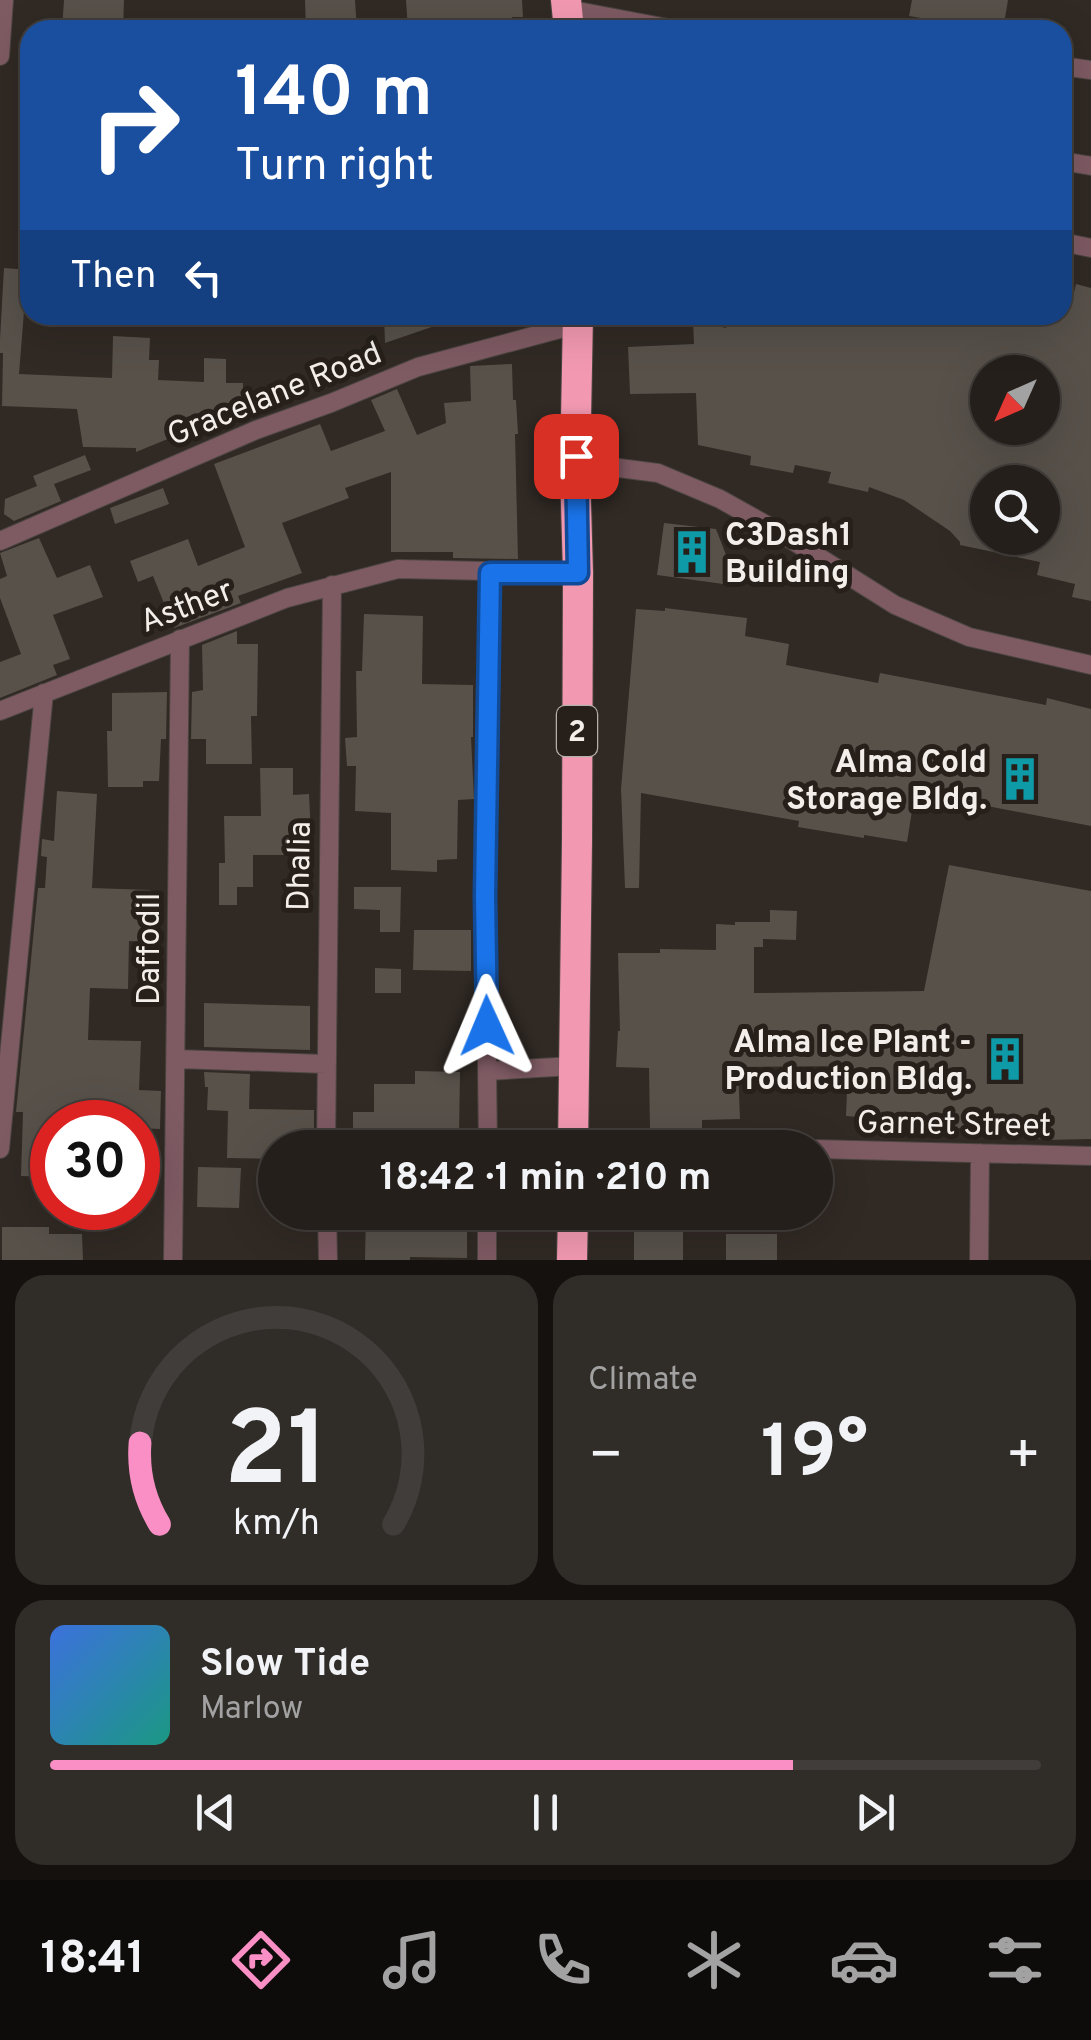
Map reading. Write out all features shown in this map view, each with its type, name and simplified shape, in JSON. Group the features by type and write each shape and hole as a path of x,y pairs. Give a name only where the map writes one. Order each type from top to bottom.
{"highway":[{"name":"2","path":"573,1130 578,841 578,325"},
{"path":"572,1260 573,1230"}],"street":[{"path":"0,56 4,0"},
{"path":"567,13 613,20"},
{"name":"Gracelane Road","path":"0,540 256,430 418,367 558,325"},
{"path":"575,470 619,468 658,473 720,499 895,604 970,637 1091,665"},
{"name":"Asther","path":"0,711 287,598 398,569 578,573"},
{"path":"488,1130 485,896 490,573"},
{"name":"Dhalia","path":"326,1130 332,585"},
{"name":"Daffodil","path":"173,1260 180,640"},
{"path":"0,1149 44,693"},
{"path":"177,1059 325,1064"},
{"path":"488,1071 573,1066"},
{"name":"Garnet Street","path":"833,1149 1091,1156"},
{"path":"979,1260 980,1153"},
{"path":"327,1230 328,1260"},
{"path":"487,1230 487,1260"}],"building":[{"path":"64,0 124,0 123,20 63,20"},
{"path":"305,0 355,0 356,20 306,20"},
{"path":"406,0 522,0 523,17 512,20 407,20"},
{"path":"912,0 1008,0 1005,20 909,16"},
{"path":"4,268 20,269 23,325 19,374 112,378 113,336 150,338 149,360 159,360 158,380 204,382 204,358 226,359 226,383 243,383 243,404 227,403 227,420 191,418 197,434 183,440 180,434 136,452 136,448 83,447 77,409 2,406"},
{"path":"1076,284 1091,288 1091,601 1072,597 1075,584 1037,575 1040,562 1007,555 1060,555 1060,465 970,465 970,547 960,545 950,531 904,500 869,487 868,492 828,483 831,472 795,465 793,473 750,465 751,456 698,445 696,393 630,394 628,347 694,344 693,325 1072,325"},
{"path":"384,325 438,325 385,343"},
{"path":"512,364 518,434 518,559 453,558 453,552 391,552 391,472 345,488 349,498 282,523 302,573 238,596 241,603 174,628 153,576 138,582 130,561 188,539 198,566 245,547 214,464 320,424 331,451 385,431 371,400 397,389 417,435 446,423 444,403 471,401 470,366"},
{"path":"85,455 91,470 54,484 61,501 14,521 4,514 5,499 37,486 33,476"},
{"path":"163,488 169,504 115,524 110,508"},
{"name":"C3Dash1 Building","path":"664,523 716,529 738,586 657,575"},
{"path":"39,538 57,578 90,565 103,597 53,615 70,659 53,665 57,675 0,698 0,662 21,654 0,598 0,579 7,576 0,553"},
{"path":"665,608 747,618 745,636 789,644 786,665 878,683 880,673 1046,705 1047,698 1091,709 1091,826 915,792 907,842 798,827 799,821 641,793 639,888 625,888 621,789 636,609"},
{"path":"364,614 423,616 422,684 473,685 474,799 458,800 457,859 437,860 437,872 391,870 391,813 355,811 356,766 347,766 345,738 357,737 356,671 362,671"},
{"path":"237,631 237,644 258,644 257,716 251,716 252,764 206,764 206,739 191,739 192,692 203,690 202,645"},
{"path":"167,692 166,739 161,739 159,781 143,781 143,787 108,787 107,731 112,731 112,693"},
{"path":"260,768 293,768 293,795 309,794 312,855 253,855 253,887 237,887 237,905 219,905 219,863 225,863 224,816 261,816"},
{"path":"57,791 97,794 92,888 151,890 152,942 129,941 128,989 90,988 88,1040 141,1041 139,1090 161,1091 160,1129 160,1100 30,1100 30,1176 21,1176 23,1112 16,1112 38,888 45,888 47,857 41,856 42,839 54,841"},
{"path":"949,865 1091,891 1091,1139 1045,1140 992,1132 990,1127 858,1132 858,1117 846,1116 848,1066 738,1067 740,1119 702,1120 702,1130 650,1130 649,1068 616,1067 620,1031 618,953 716,950 716,924 770,922 770,910 797,911 796,940 763,939 763,947 754,947 754,993 924,991"},
{"path":"354,887 401,887 400,932 380,932 380,910 354,909"},
{"path":"414,930 471,930 471,971 413,970"},
{"path":"375,968 401,969 401,993 375,993"},
{"path":"204,1003 310,1006 310,1050 204,1047"},
{"path":"415,1071 460,1072 459,1130 353,1130 353,1112 374,1112 374,1084 415,1084"},
{"path":"204,1072 250,1074 249,1109 314,1110 314,1130 258,1130 258,1159 227,1158 228,1111 207,1110"},
{"path":"198,1167 241,1168 239,1208 197,1207"},
{"path":"2,1227 82,1234 83,1260 2,1260"},
{"path":"366,1230 467,1230 467,1258 365,1260"},
{"path":"634,1230 683,1230 683,1260 634,1260"},
{"path":"726,1234 777,1234 777,1260 726,1260"}],"place":[{"name":"C3Dash1 Building","path":"692,552"},
{"name":"Alma Cold Storage Bldg.","path":"1020,779"},
{"name":"Alma Ice Plant - Production Bldg.","path":"1005,1059"}],"route":[{"path":"487,1026 490,573 578,573 576,456"}]}
